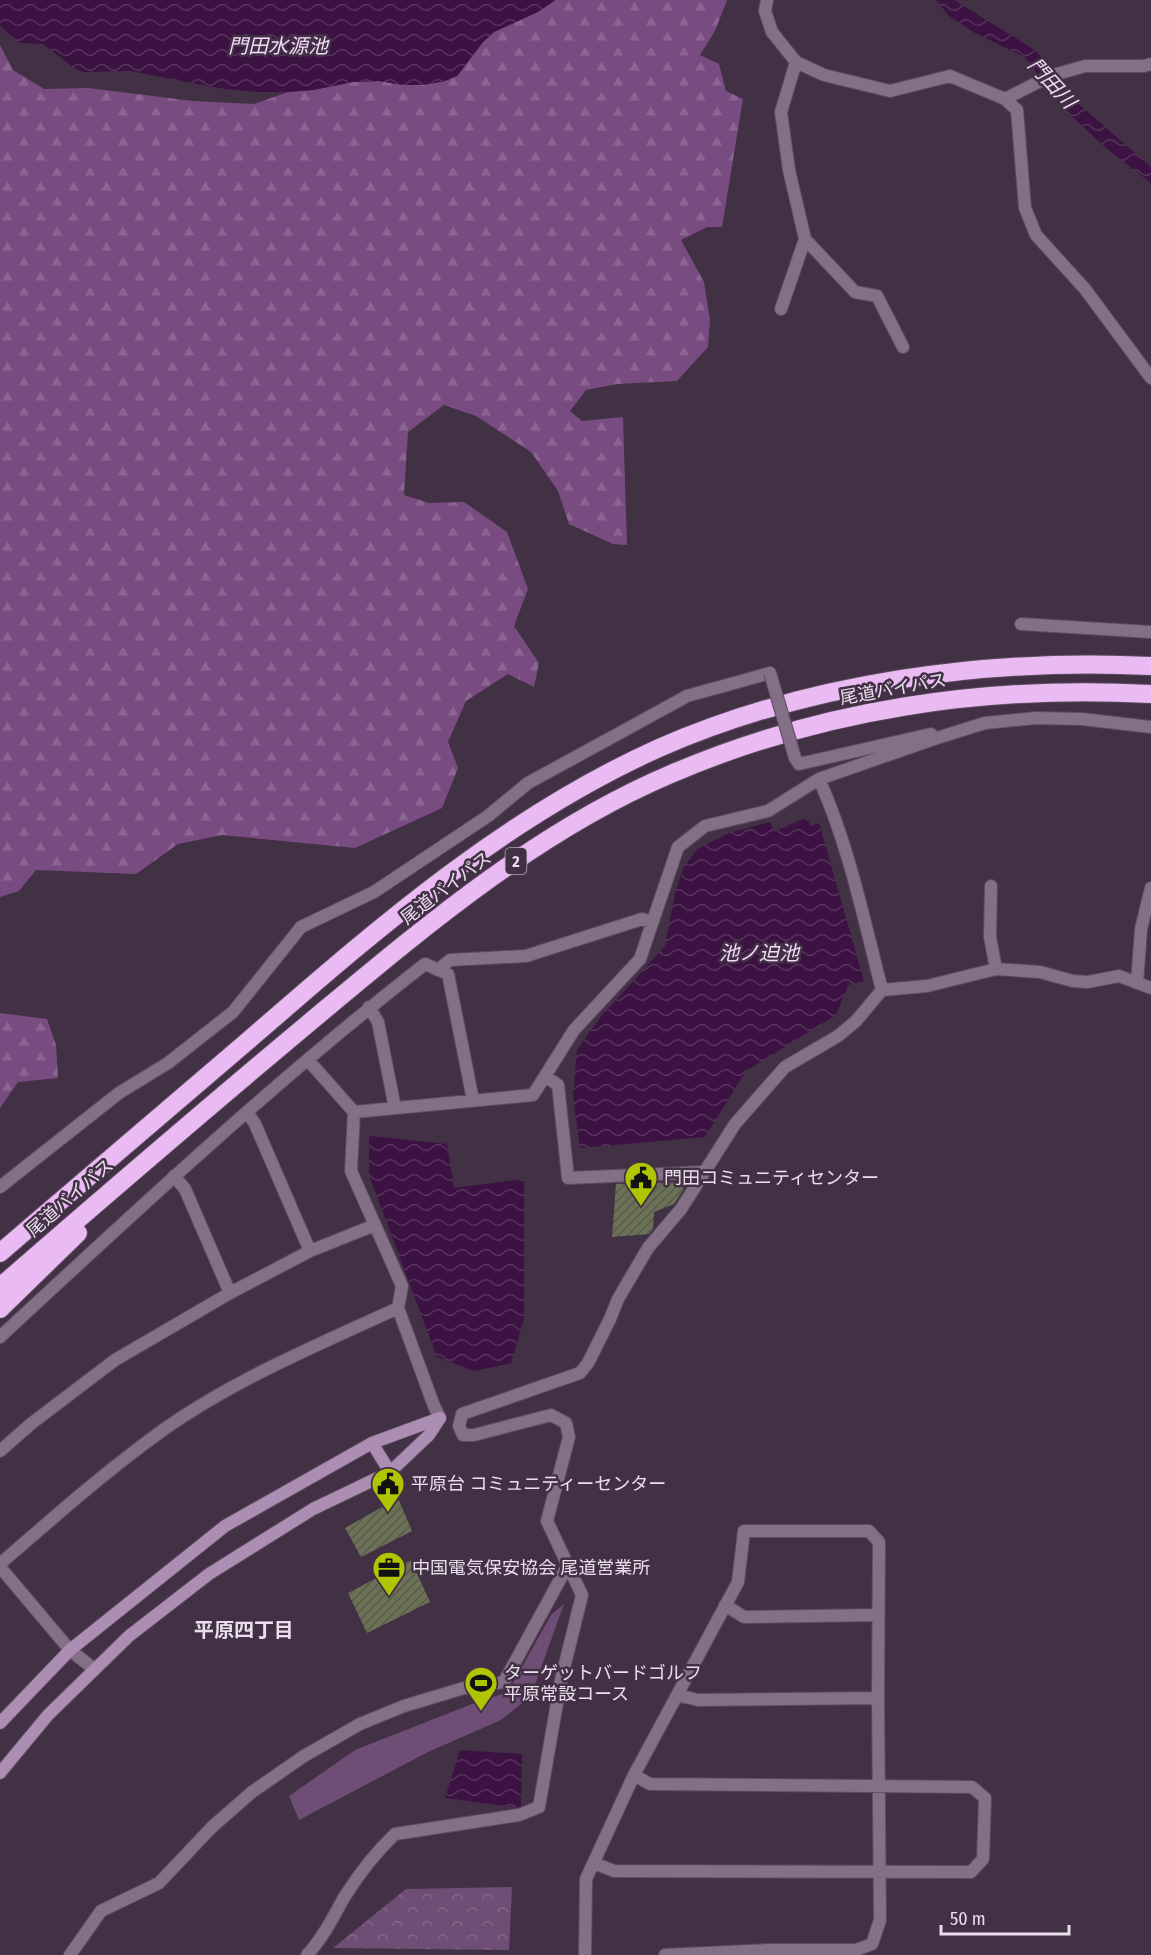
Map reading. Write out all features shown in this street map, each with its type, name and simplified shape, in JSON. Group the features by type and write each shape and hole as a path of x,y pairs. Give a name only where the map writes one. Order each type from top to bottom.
{"highway":[{"name":"尾道バイパス","path":"0,1251 351,951 467,860 530,818 595,780 659,748 721,724 790,702 851,687 913,677 993,669 1057,665 1151,666"},
{"name":"尾道バイパス","path":"0,1287 195,1118 369,973 484,883 545,841 608,804 670,774 729,752 797,729 856,715 982,696 1057,692 1151,694"},
{"path":"0,1309 195,1118"}],"street":[{"path":"767,0 765,11 772,32 796,62 824,75 890,91 950,76 1005,99 1017,110 1025,208 1036,235 1085,290 1151,378"},
{"path":"796,62 781,112 789,170 805,239 855,292 877,297 903,347"},
{"path":"1005,99 1050,76 1085,66 1151,64"},
{"path":"781,309 805,239"},
{"path":"1021,624 1151,632"},
{"path":"0,1187 119,1093 168,1063 233,1012 301,927 374,892 488,816 528,783 687,696 770,673 795,758 799,764 930,733 937,738"},
{"path":"354,1112 533,1095 574,1030 640,959 678,847 705,826 768,811 819,779 985,723 1036,718 1082,719 1151,727"},
{"path":"819,779 830,804 882,990"},
{"path":"991,886 990,937 996,969"},
{"path":"1137,983 1141,929 1151,888"},
{"path":"438,970 450,960 526,956 642,919 652,922"},
{"path":"0,1337 174,1176 369,1008 425,964 448,974 473,1100"},
{"path":"307,1955 318,1943 346,1894 381,1847 394,1834 519,1815 539,1806 561,1680 582,1594 547,1521 569,1437 566,1423 551,1415 474,1435 463,1435 459,1426 462,1414 580,1373 588,1364 618,1299 648,1248 681,1209 735,1124 785,1066 838,1036 856,1021 882,990 927,986 996,969 1040,972 1073,981 1088,982 1119,976 1151,988"},
{"path":"369,1008 378,1023 395,1108"},
{"path":"308,1060 354,1112 351,1171 402,1286 398,1308 440,1418"},
{"path":"545,1076 558,1085 567,1178 704,1172"},
{"path":"247,1112 255,1124 310,1251"},
{"path":"174,1176 185,1189 230,1293"},
{"path":"0,1451 32,1423 115,1360 230,1293 310,1251 375,1225"},
{"path":"94,1669 70,1650 0,1565 92,1484 164,1429 251,1376 398,1308"},
{"path":"0,1723 70,1650 225,1526 372,1443 440,1418"},
{"path":"0,1773 48,1715 129,1636 209,1574 313,1509 390,1472 429,1435 440,1418"},
{"path":"372,1443 390,1472"},
{"path":"585,1955 586,1879 634,1775 738,1582 744,1530 869,1531 879,1542 880,1920 872,1944 856,1950 768,1950 748,1953 665,1955"},
{"path":"70,1955 101,1911 159,1883 212,1827 252,1792 304,1756 360,1724 404,1706 464,1688 504,1682 568,1565"},
{"path":"725,1605 744,1617 878,1615"},
{"path":"677,1695 698,1700 878,1698"},
{"path":"594,1863 614,1871 879,1873 971,1872 983,1859 985,1798 972,1787 650,1784 634,1775"}],"green space":[{"path":"555,0 727,0 715,31 700,55 719,64 726,91 743,99 722,227 707,227 681,240 704,282 710,320 708,347 677,381 617,384 586,390 570,411 582,421 623,417 627,545 613,544 569,524 558,491 531,452 476,416 444,405 408,432 404,495 429,503 464,502 507,532 528,589 514,626 539,663 534,687 508,674 466,701 448,742 458,768 442,808 355,848 222,835 178,844 136,874 36,870 19,891 0,897 0,45 13,70 44,89 88,88 193,101 254,104 288,92 313,90 353,82 379,81 403,85 424,85 445,81 457,76 483,42 494,32 544,8"},
{"path":"0,1013 47,1019 56,1045 58,1078 18,1082 0,1108"},
{"name":"ターゲットバードゴルフ 平原常設コース","path":"564,1604 531,1696 501,1720 428,1752 299,1820 289,1796 355,1750 508,1692 551,1615"},
{"path":"512,1887 509,1950 333,1948 406,1889"}],"water":[{"name":"門田水源池","path":"0,0 555,0 538,12 494,32 483,42 457,76 445,81 424,85 403,85 379,81 353,82 313,90 255,92 218,88 130,71 83,72 74,68 43,44 19,43 13,39 0,25"},
{"name":"門田川","path":"936,0 954,0 1035,50 1050,67 1059,84 1073,99 1151,167 1151,183 1106,148 1064,109 1025,57 975,33 949,16"},
{"name":"池ノ迫池","path":"807,817 810,826 819,823 864,981 848,985 836,1015 746,1071 705,1137 580,1148 573,1096 577,1050 599,1019 665,946 675,894 683,869 697,849 729,833 770,822 774,832"},
{"path":"369,1136 447,1144 454,1188 524,1179 524,1318 511,1363 474,1371 437,1357 369,1175"},
{"path":"460,1750 522,1754 521,1808 445,1798"}],"building":[{"name":"門田コミュニティセンター","path":"685,1182 674,1204 654,1212 653,1229 649,1234 612,1237 616,1184"},
{"name":"平原台 コミュニティーセンター","path":"398,1498 412,1531 361,1557 345,1528"},
{"name":"中国電気保安協会 尾道営業所","path":"411,1560 430,1602 367,1633 348,1593"}],"place":[{"name":"門田コミュニティセンター","path":"641,1207"},
{"name":"平原台 コミュニティーセンター","path":"388,1513"},
{"name":"中国電気保安協会 尾道営業所","path":"389,1597"},
{"name":"ターゲットバードゴルフ 平原常設コース","path":"481,1712"}],"district":[{"name":"平原四丁目","path":"244,1630"}]}
